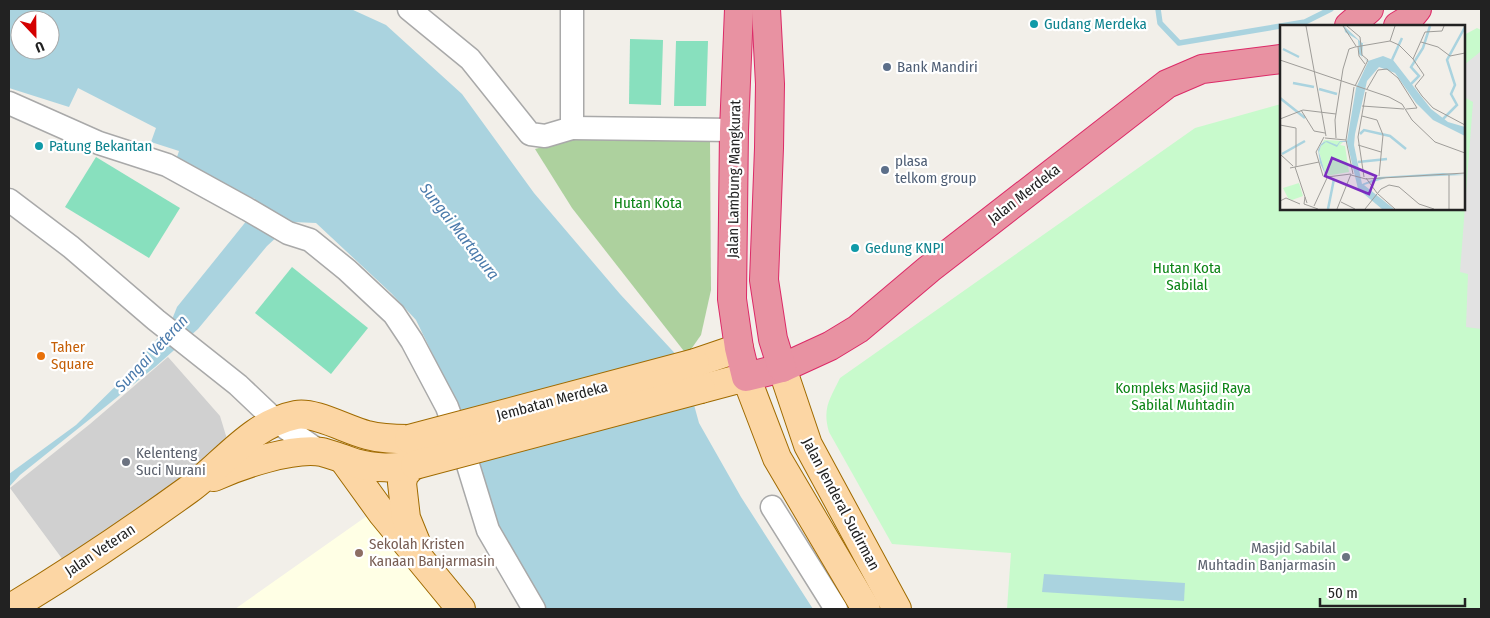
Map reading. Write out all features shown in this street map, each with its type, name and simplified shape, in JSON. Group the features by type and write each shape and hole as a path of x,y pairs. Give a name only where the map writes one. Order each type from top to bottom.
{"highway":[{"name":"Jalan Lambung Mangkurat","path":"739,9 734,130 732,299 739,348 746,377"},
{"path":"766,9 770,84 770,148 764,280 773,339 782,368"},
{"path":"1350,25 1370,9"},
{"path":"1400,25 1408,20 1417,9"},
{"name":"Jalan Merdeka","path":"746,377 782,368 830,346 858,329 928,269 1167,84 1202,69 1280,59"},
{"path":"739,348 773,339 830,346"}],"main road":[{"path":"698,376 739,348"},
{"name":"Jalan Jenderal Sudirman","path":"782,368 808,444 897,609"},
{"path":"698,376 746,377"},
{"name":"Jembatan Merdeka","path":"412,456 698,376"},
{"name":"Jalan Jenderal Sudirman","path":"746,377 777,458 866,609"},
{"path":"190,489 250,436 276,421 297,414 312,415 368,436 392,439 412,456"},
{"path":"190,489 237,467 301,452 331,455 373,467 387,468 412,456"},
{"path":"331,455 378,506 461,609"},
{"path":"412,456 402,483 406,518 424,562"},
{"name":"Jalan Veteran","path":"9,609 59,578 190,489"}],"street":[{"path":"409,9 470,59 530,134 545,136 572,128 734,130"},
{"path":"572,9 572,128"},
{"path":"9,104 99,143 167,165 248,208 288,233 310,240 347,270 394,314 412,341 446,407 468,465 488,530 534,609"},
{"path":"9,200 70,247 156,320 238,385 276,421 331,455"},
{"path":"772,507 836,609"}],"shaded area":[{"path":"1481,53 1481,329 1466,327 1468,274 1460,272 1473,102 1465,98 1465,64"},
{"name":"Kelenteng Suci Nurani","path":"168,357 220,416 227,439 215,458 66,564 10,488 90,424"},
{"name":"Sekolah Kristen Kanaan Banjarmasin","path":"374,511 443,609 235,609"}],"green space":[{"name":"Kompleks Masjid Raya Sabilal Muhtadin","path":"1477,28 1481,30 1481,609 1007,609 1011,553 892,544 829,432 826,416 828,404 840,378 1195,128 1280,104 1280,210 1465,210 1465,34"},
{"path":"630,39 663,40 661,105 629,104"},
{"path":"676,41 708,41 706,106 674,106"},
{"name":"Hutan Kota","path":"576,138 710,140 711,290 701,335 687,355 572,208 535,149"},
{"path":"96,157 180,208 149,258 65,207"},
{"path":"292,267 368,328 331,374 255,313"}],"water":[{"path":"9,9 351,9 386,25 462,94 534,193 620,294 682,361 699,423 741,497 813,609 546,609 498,530 449,388 416,320 391,293 316,223 293,222 267,246 198,329 155,367 20,475 9,487 9,474 76,425 128,374 171,322 177,307 252,214 255,199 175,163 179,151 151,142 156,128 78,88 69,107 9,88"},
{"path":"1044,574 1185,583 1184,601 1042,592"}],"waterway":[{"path":"1158,9 1160,23 1179,43 1280,26"},
{"path":"1287,25 1305,22 1331,9"}],"place":[{"name":"Gudang Merdeka","path":"1034,24"},
{"name":"Bank Mandiri","path":"887,67"},
{"name":"Patung Bekantan","path":"39,146"},
{"name":"plasa telkom group","path":"885,170"},
{"name":"Gedung KNPI","path":"855,248"},
{"name":"Taher Square","path":"41,356"},
{"name":"Kelenteng Suci Nurani","path":"126,462"},
{"name":"Sekolah Kristen Kanaan Banjarmasin","path":"359,553"},
{"name":"Masjid Sabilal Muhtadin Banjarmasin","path":"1346,557"}],"water label":[{"name":"Sungai Martapura","path":"460,231"},
{"name":"Sungai Veteran","path":"151,353"}],"park label":[{"name":"Hutan Kota Sabilal","path":"1187,276"}]}
